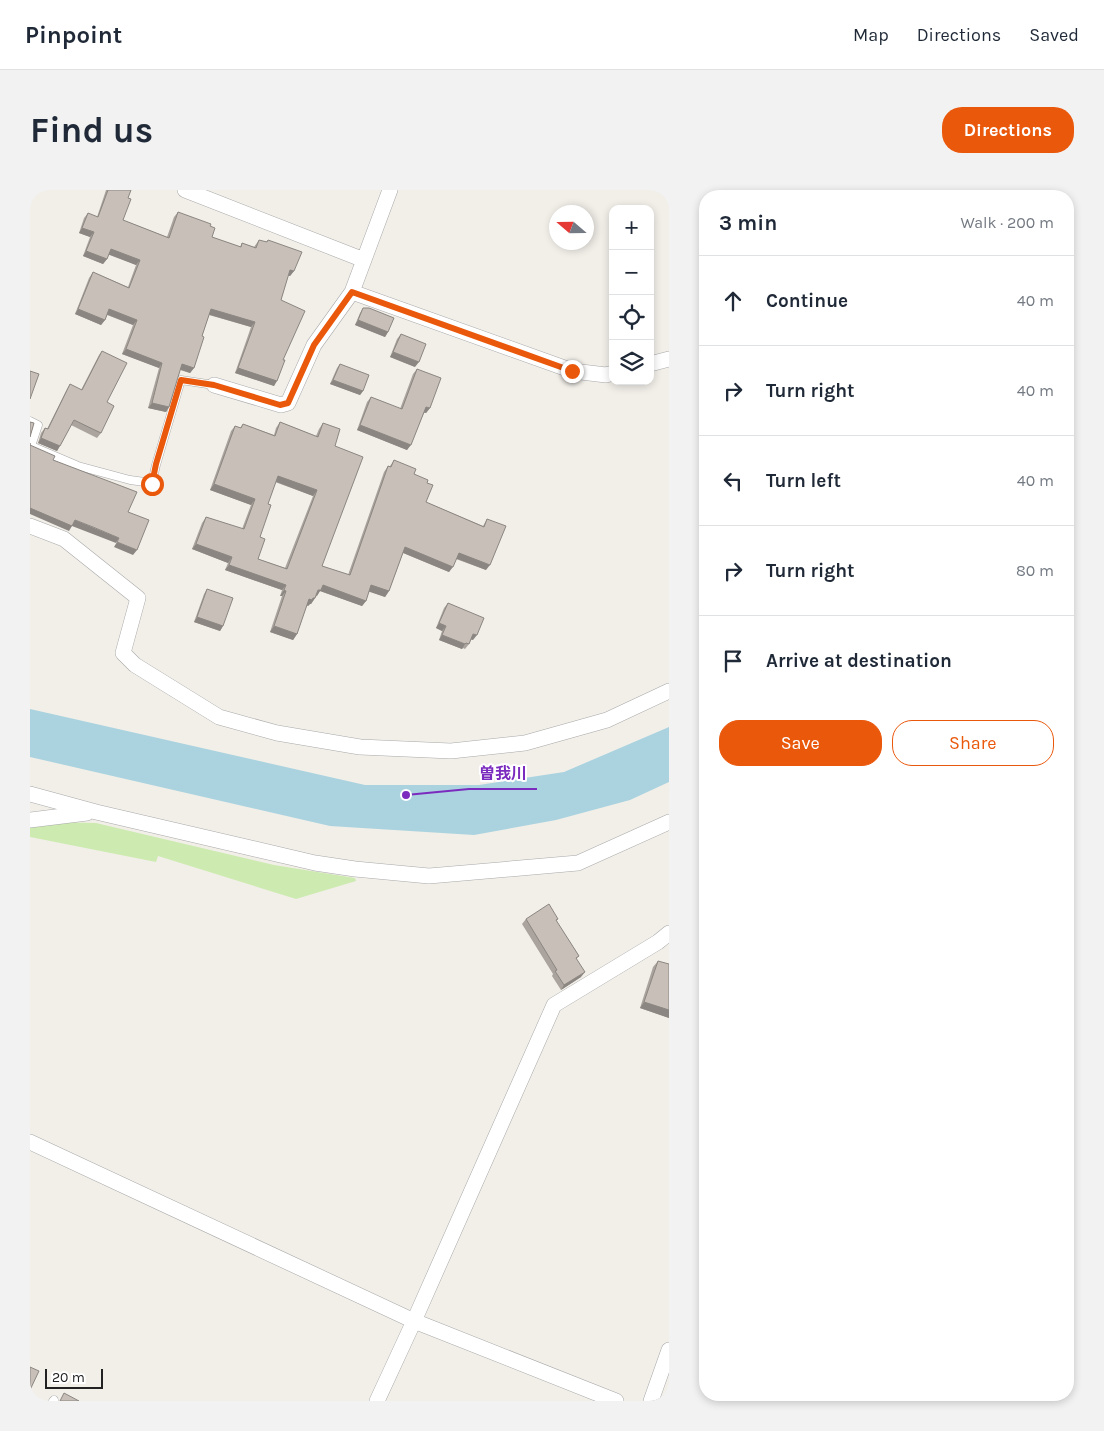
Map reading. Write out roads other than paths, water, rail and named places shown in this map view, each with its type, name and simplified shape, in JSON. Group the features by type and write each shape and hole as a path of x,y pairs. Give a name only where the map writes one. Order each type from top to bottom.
{"street":[{"path":"184,190 364,260"},
{"path":"214,385 280,405 288,403 314,345 352,292 390,190"},
{"path":"352,292 572,371 609,374"},
{"path":"654,363 669,359"},
{"path":"30,526 64,539 138,598 122,653 135,665 219,717 277,733 360,747 451,751 525,742 607,720 669,691"},
{"path":"30,794 96,812 315,863 429,876 578,863 669,822"},
{"path":"30,820 96,812"},
{"path":"377,1401 554,1005 658,942 669,933"},
{"path":"30,1142 414,1321 616,1401"},
{"path":"651,1401 669,1350"}],"lane":[{"path":"30,421 38,425 31,446 78,466 152,484 156,464 181,380 214,385"}],"water":[{"path":"30,709 365,785 479,785 564,772 669,727 669,782 630,800 556,820 474,835 330,826 30,757"}],"place":[{"name":"曽我川","path":"406,795"}]}
